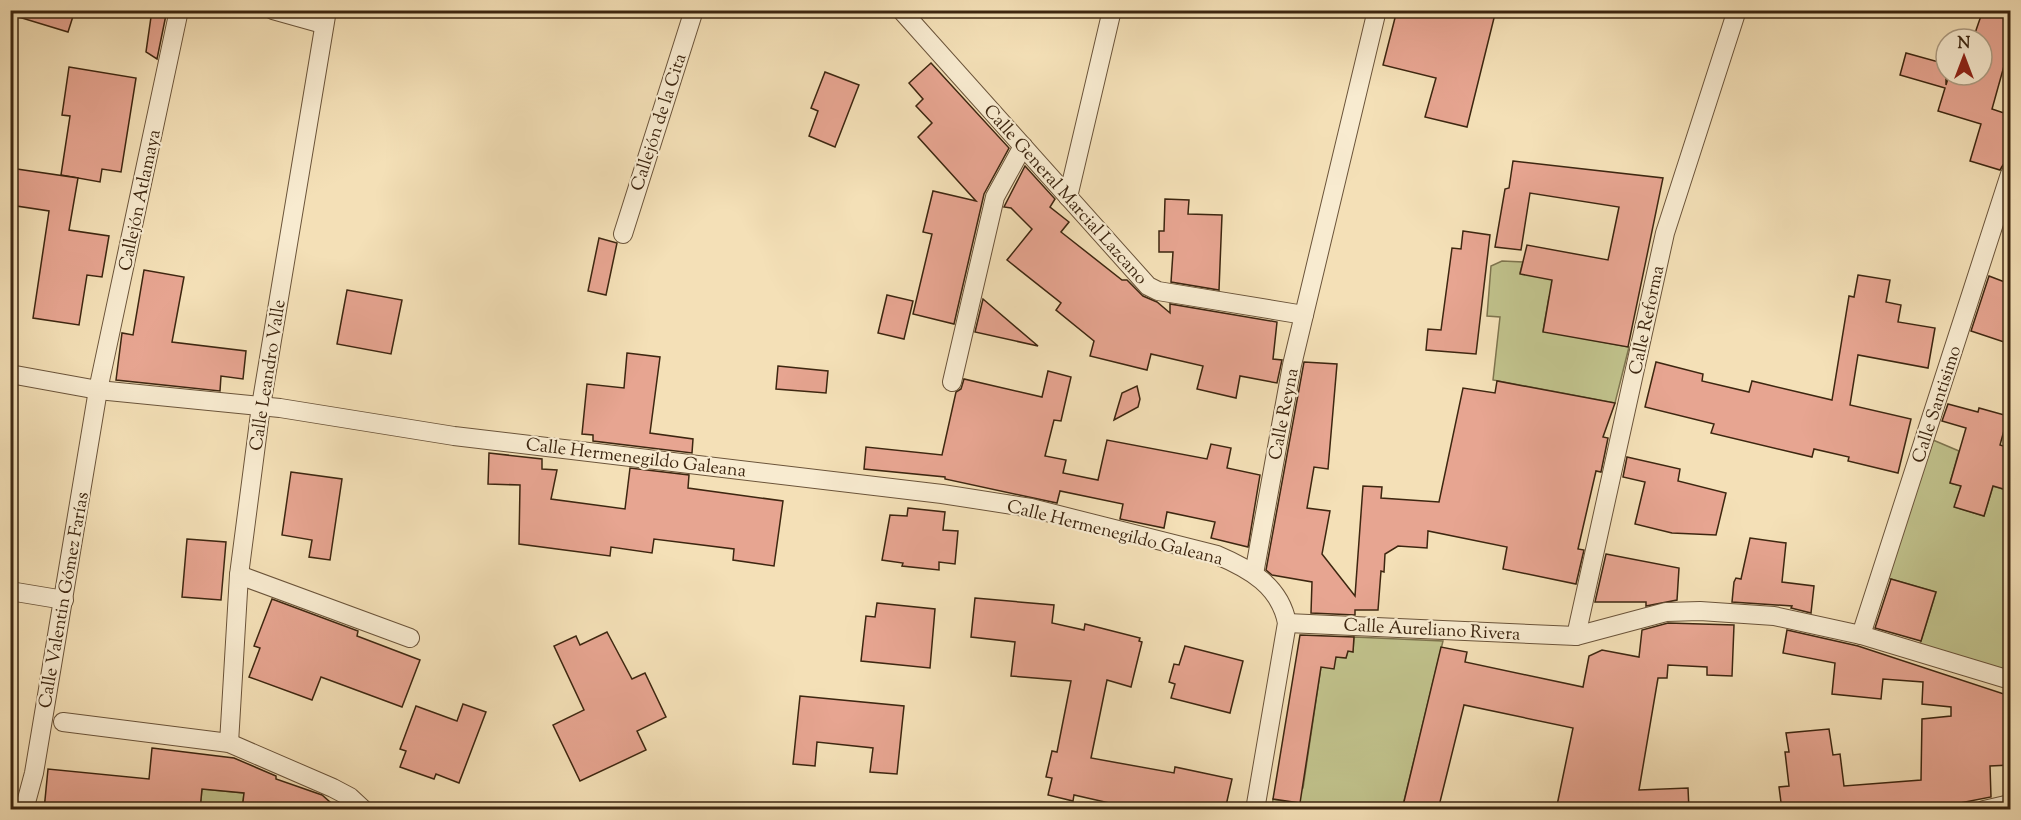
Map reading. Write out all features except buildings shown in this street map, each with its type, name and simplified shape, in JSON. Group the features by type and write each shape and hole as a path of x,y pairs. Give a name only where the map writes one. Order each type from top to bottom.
{"street":[{"name":"Callejón Atlamaya","path":"98,390 179,10"},
{"path":"273,10 325,17"},
{"name":"Callejón de la Cita","path":"623,234 694,10"},
{"name":"Calle General Marcial Lazcano","path":"901,10 1153,289 1304,315"},
{"path":"1068,196 1112,10"},
{"name":"Calle Reyna","path":"1254,574 1304,315 1377,10"},
{"name":"Calle Reforma","path":"1576,636 1665,233 1737,10"},
{"name":"Calle Leandro Valle","path":"229,743 239,574 261,406 325,17"},
{"path":"952,382 995,197 1023,146"},
{"name":"Calle Santisimo","path":"1861,635 2010,174"},
{"name":"Calle Hermenegildo Galeana","path":"10,374 98,390 261,406 453,436 942,494 1031,508 1205,551 1230,560 1254,574"},
{"name":"Calle Valentin Gómez Farías","path":"24,810 34,773 98,390"},
{"path":"239,574 410,638"},
{"path":"1254,574 1280,598 1287,623 1255,810"},
{"path":"10,591 64,600"},
{"name":"Calle Aureliano Rivera","path":"1287,623 1576,636 1650,616 1683,611 1774,616 1861,635 2010,680"},
{"path":"63,722 229,743 333,788 351,797 364,810"},
{"path":"1984,810 2010,804"}],"green space":[{"path":"1502,261 1523,262 1520,273 1567,282 1549,297 1543,331 1629,347 1615,403 1493,380 1500,317 1487,316 1491,266"},
{"path":"1933,440 1959,451 1950,483 1961,486 1955,507 1984,516 1993,486 2010,491 2010,671 1920,644 1936,592 1887,578"},
{"path":"1354,637 1443,641 1402,809 1272,810 1273,799 1284,801 1303,788 1321,667 1336,657 1346,658 1348,651 1353,651"},
{"path":"202,789 244,793 242,809 200,810"}]}
